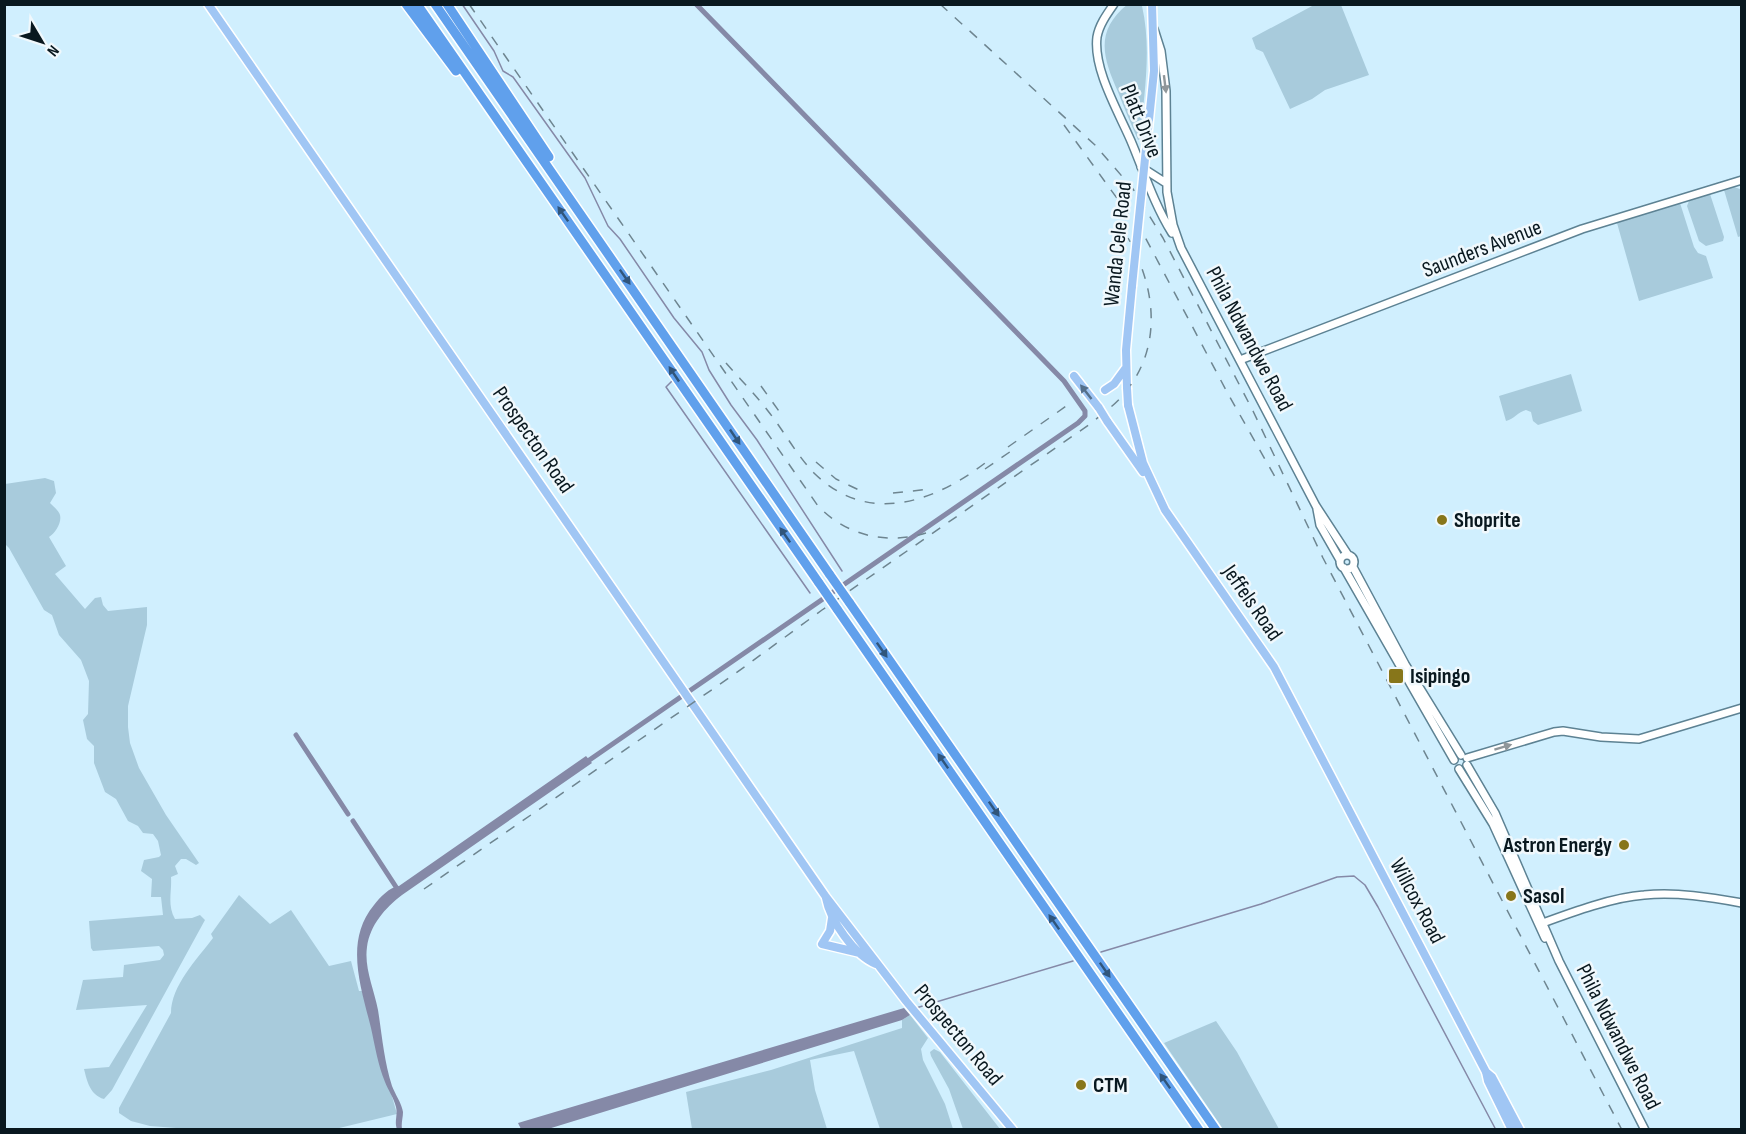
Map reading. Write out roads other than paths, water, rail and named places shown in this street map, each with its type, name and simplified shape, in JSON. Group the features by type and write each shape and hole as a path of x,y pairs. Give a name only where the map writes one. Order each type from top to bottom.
{"highway":[{"path":"405,4 512,141"},
{"path":"417,4 1198,1130"},
{"path":"435,4 1216,1130"},
{"path":"447,4 594,225 598,238"},
{"path":"1190,1118 1192,1130"}],"main road":[{"name":"Prospecton Road","path":"208,4 826,897 906,1001 1013,1130"},
{"path":"1146,4 1153,9"},
{"name":"Wanda Cele Road","path":"1152,484 1137,442 1128,405 1125,368 1154,71 1153,9"},
{"path":"1105,390 1114,384 1125,368"},
{"path":"1074,376 1152,484"},
{"name":"Jeffels Road","path":"1152,484 1173,524 1274,667 1316,746"},
{"name":"Willcox Road","path":"1316,746 1486,1072 1488,1081 1512,1130"},
{"path":"826,897 832,917 843,935 861,953 877,964"},
{"path":"832,917 830,931 822,944 861,953"},
{"name":"Willcox Road","path":"1486,1072 1492,1077 1520,1130"}],"street":[{"name":"Platt Drive","path":"1114,4 1104,18 1097,35 1097,51 1102,74 1152,195 1181,248"},
{"name":"Phila Ndwandwe Road","path":"1153,27 1161,51 1166,91 1168,121 1166,183 1173,225 1181,248 1316,506 1348,555"},
{"path":"1141,167 1166,183"},
{"name":"Saunders Avenue","path":"1240,360 1582,229 1742,180"},
{"name":"Phila Ndwandwe Road","path":"1316,506 1320,525 1340,560"},
{"path":"1344,568 1353,567 1353,558 1348,555 1343,556 1340,564 1454,760 1465,759 1554,732 1563,731 1601,738 1639,739 1742,708"},
{"name":"Phila Ndwandwe Road","path":"1353,567 1405,664 1457,752 1465,759 1495,813 1540,923"},
{"path":"1460,769 1464,768 1465,759"},
{"name":"Phila Ndwandwe Road","path":"1454,760 1455,767 1460,769 1493,824 1540,923 1645,1130"},
{"path":"1540,923 1615,900 1642,895 1692,895 1742,903"}],"waterway":[{"path":"462,4 494,51 503,71 513,77 585,178 608,226 620,239 674,318 702,352 709,370 731,405 757,440 842,571"},
{"path":"585,763 1085,416 1085,411 1064,381 696,4"},
{"path":"672,381 666,387 810,593"},
{"path":"296,735 348,814"},
{"path":"353,821 398,890"},
{"path":"1101,952 1261,904 1337,877 1354,876 1365,885 1378,907 1496,1130"},
{"path":"916,1008 1073,961"}],"railway":[{"path":"469,4 818,506 842,525 868,535 897,538 926,533"},
{"path":"940,4 1095,145 1133,189 1163,238 1253,411 1323,558 1622,1130"},
{"path":"1064,125 1145,237 1227,392 1279,484"},
{"path":"424,889 736,673 822,610 1090,424 1114,404 1127,390 1138,372 1146,354 1150,334 1149,295 1137,256 1128,238"},
{"path":"726,363 763,405 815,474 836,490 858,500 881,504 903,502 926,496 948,487 989,460"},
{"path":"761,386 781,414"},
{"path":"1008,447 1072,402"},
{"path":"985,469 1017,447"},
{"path":"816,462 836,479 861,491"},
{"path":"893,493 931,489"}],"place":[{"name":"Shoprite","path":"1442,520"},
{"name":"Isipingo","path":"1396,676"},
{"name":"Astron Energy","path":"1624,845"},
{"name":"Sasol","path":"1511,896"},
{"name":"CTM","path":"1081,1085"}]}
